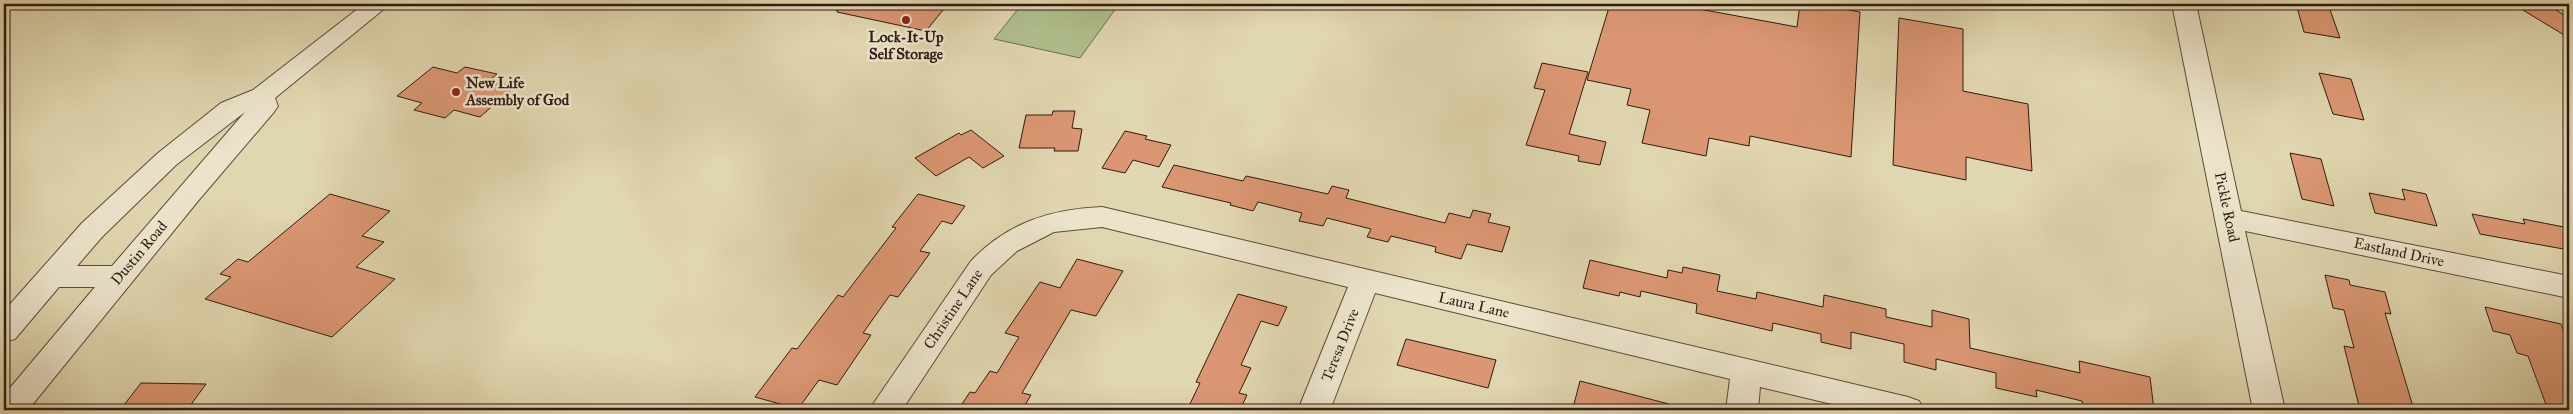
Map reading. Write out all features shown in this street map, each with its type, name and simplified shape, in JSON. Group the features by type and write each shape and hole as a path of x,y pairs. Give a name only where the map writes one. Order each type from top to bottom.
{"street":[{"path":"4,331 92,230 167,159 230,109 262,96 378,4"},
{"name":"Pickle Road","path":"2184,4 2269,410"},
{"name":"Dustin Road","path":"10,410 265,106 262,96"},
{"name":"Laura Lane","path":"1039,227 1070,219 1102,217 1908,410"},
{"name":"Eastland Drive","path":"2230,218 2569,287"},
{"name":"Christine Lane","path":"885,410 981,268 1008,241 1039,227"},
{"path":"52,276 120,277"},
{"name":"Teresa Drive","path":"1314,410 1366,279"},
{"path":"1742,410 1747,370"}],"green space":[{"path":"1022,4 1119,4 1080,58 994,39"}],"building":[{"name":"Lock-It-Up Self Storage","path":"837,4 913,4 943,10 926,31 837,12"},
{"path":"1610,4 1672,4 1797,27 1800,4 1817,4 1860,12 1851,157 1750,136 1749,146 1709,138 1706,156 1642,143 1650,110 1627,105 1631,89 1587,80"},
{"path":"2296,4 2328,4 2340,38 2304,32"},
{"path":"2513,4 2546,4 2569,18 2569,38"},
{"path":"1899,18 1963,29 1963,91 2028,104 2032,171 1966,157 1966,180 1893,165"},
{"path":"1542,63 1588,72 1569,134 1606,142 1600,165 1578,161 1579,156 1526,145 1545,90 1534,88"},
{"name":"New Life Assembly of God","path":"433,67 457,73 465,67 497,74 489,81 514,87 480,117 454,110 445,118 414,110 422,103 397,96"},
{"path":"2319,73 2351,79 2364,120 2333,114"},
{"path":"1053,111 1075,111 1072,128 1082,129 1078,151 1054,151 1055,148 1019,148 1026,115 1052,115"},
{"path":"971,130 1004,156 983,168 969,157 936,176 915,158 959,133 961,135"},
{"path":"1125,131 1147,136 1145,139 1171,145 1159,167 1133,160 1125,173 1102,168"},
{"path":"2290,153 2321,159 2334,206 2302,199"},
{"path":"1174,165 1243,181 1246,176 1328,194 1332,186 1349,190 1346,198 1445,223 1449,213 1470,218 1473,210 1491,214 1488,222 1510,227 1502,252 1467,244 1461,259 1435,252 1436,247 1391,236 1388,242 1367,237 1371,229 1327,218 1323,226 1299,221 1302,213 1258,202 1253,211 1230,205 1231,203 1162,187"},
{"path":"2402,189 2426,194 2437,226 2375,213 2369,193 2405,200"},
{"path":"330,194 390,211 362,236 384,242 356,267 395,279 332,337 205,299 231,277 220,274 238,259 248,262"},
{"path":"918,194 965,206 952,224 942,221 920,251 930,253 898,297 890,295 863,333 871,335 837,385 819,380 798,409 755,397 792,348 797,349 838,295 843,297 896,228 892,227"},
{"path":"2472,214 2525,224 2523,219 2569,228 2569,250 2480,234"},
{"path":"1077,259 1123,271 1096,316 1071,310 1022,393 1031,395 1022,410 958,410 970,392 975,393 990,371 997,373 1019,337 1005,333 1040,282 1060,288"},
{"path":"1590,260 1667,278 1668,270 1682,273 1683,267 1720,275 1717,291 1756,299 1757,292 1823,307 1824,295 1886,309 1886,317 1932,327 1932,310 1969,319 1970,348 2080,373 2079,361 2150,377 2154,410 2083,410 2082,401 2036,390 2037,397 1996,388 1996,373 1936,359 1936,370 1904,362 1904,344 1851,332 1851,349 1821,342 1821,334 1773,323 1772,331 1696,313 1697,304 1641,291 1640,297 1620,292 1619,296 1583,288"},
{"path":"2325,275 2349,280 2350,285 2385,292 2391,314 2385,313 2414,410 2360,410 2344,346 2354,348 2344,310 2333,308"},
{"path":"1238,294 1287,307 1278,326 1261,321 1241,365 1251,368 1239,393 1247,395 1240,410 1206,410 1189,406 1200,383 1196,382"},
{"path":"2485,307 2561,324 2569,345 2569,410 2548,410 2528,356 2517,353 2510,335 2493,331"},
{"path":"1406,339 1496,360 1488,388 1397,365"},
{"path":"1580,381 1669,404 1669,410 1596,410 1574,404"},
{"path":"141,383 206,384 187,410 120,410"}],"place":[{"name":"Lock-It-Up Self Storage","path":"906,20"},
{"name":"New Life Assembly of God","path":"456,92"}]}
